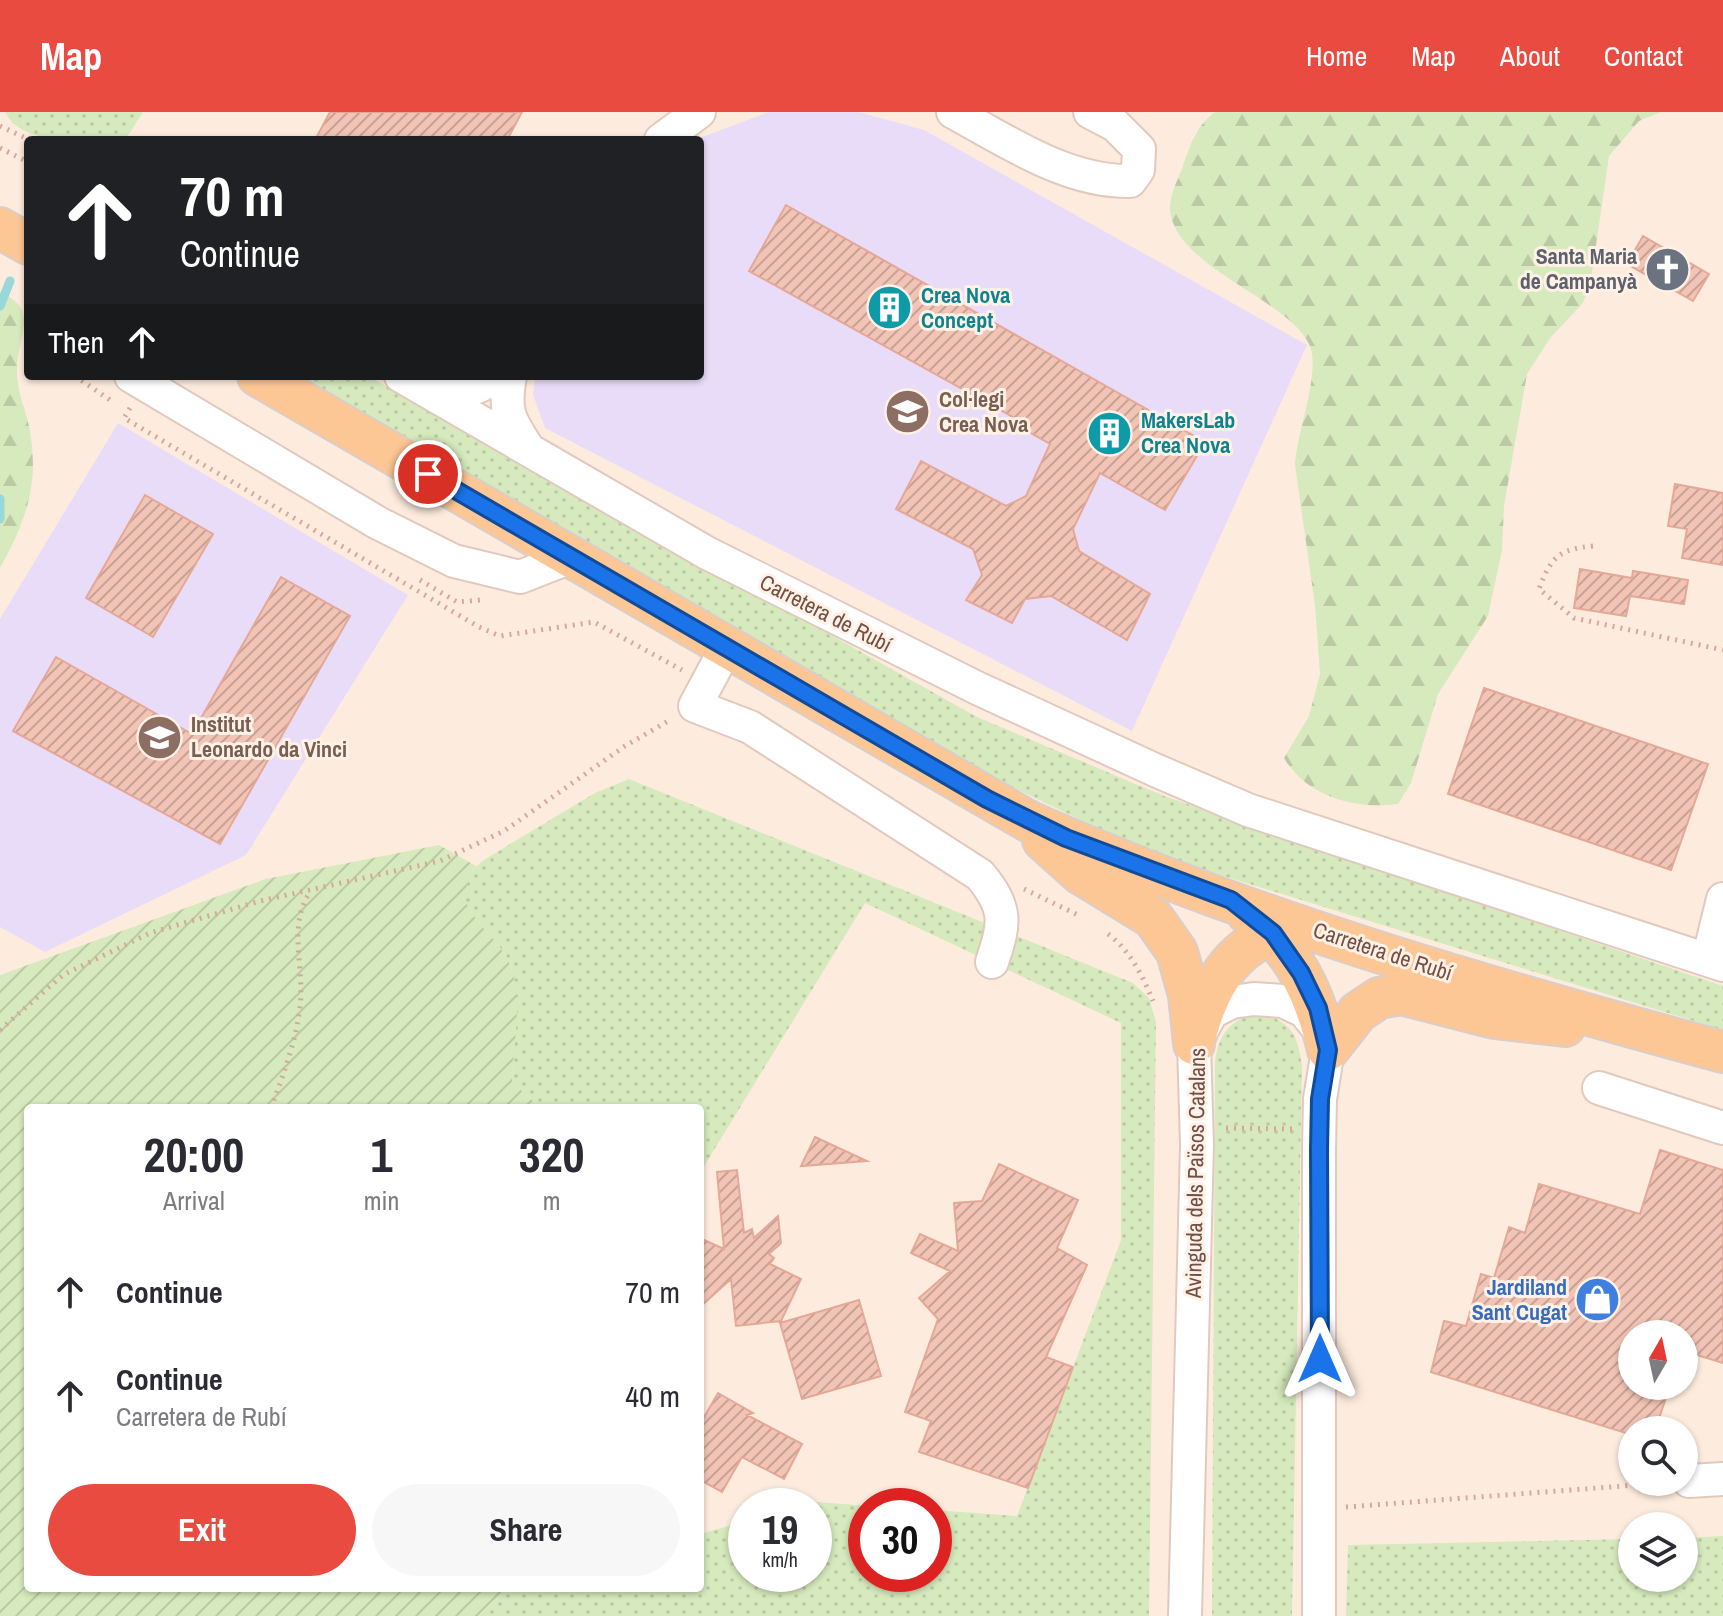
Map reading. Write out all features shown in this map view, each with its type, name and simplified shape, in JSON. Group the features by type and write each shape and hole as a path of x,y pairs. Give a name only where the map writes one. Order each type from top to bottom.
{"main road":[{"path":"0,228 24,242"},
{"name":"Carretera de Rubí","path":"265,380 1028,821 1231,900 1291,930 1723,1052"},
{"path":"1028,821 1051,850 1153,918 1177,952 1189,995 1194,1044"},
{"path":"1194,1044 1216,980 1238,952 1291,930 1301,973 1318,1008 1328,1050"},
{"path":"1328,1050 1358,1012 1379,998 1401,994 1522,1022 1628,1026"}],"street":[{"path":"666,136 699,112"},
{"path":"953,112 1082,176 1130,181 1138,170 1139,149 1115,125 1090,112"},
{"path":"146,380 177,388 378,523 454,561 520,577 571,557"},
{"path":"410,381 462,394 484,386 491,380"},
{"path":"509,380 505,404 511,423 529,449"},
{"name":"Carretera de Rubí","path":"410,381 707,553 977,688 1155,770 1248,810 1715,963"},
{"path":"726,648 695,706 750,727 980,875 992,890 1004,920 992,962"},
{"path":"1715,963 1723,899"},
{"name":"Avinguda dels Països Catalans","path":"1185,1616 1197,1128 1194,1044 1212,1012 1232,1002 1254,999 1283,1001 1304,1011 1317,1027 1328,1050"},
{"path":"1319,1616 1320,1130 1328,1050"},
{"path":"1599,1088 1723,1128"},
{"path":"1698,1481 1723,1479"}],"path":[{"path":"0,126 24,137"},
{"path":"0,148 24,160"},
{"path":"1593,546 1567,549 1548,566 1539,589 1574,618 1723,650"},
{"path":"0,1030 63,975 150,933 260,901 440,861 504,831 625,746 695,706"},
{"path":"272,1104 297,1030 301,1002 298,923 301,905 310,891"},
{"path":"1197,1128 1320,1130"},
{"path":"1321,1523 1618,1489"}],"shaded area":[{"name":"Col·legi Crea Nova","path":"769,112 859,112 924,130 1307,345 1132,731 545,428 533,395 535,380 704,380 704,136"},
{"name":"Institut Leonardo da Vinci","path":"118,423 408,595 246,855 45,952 0,927 0,619"}],"green space":[{"path":"5,112 143,112 128,136 38,136 14,124"},
{"path":"1215,112 1661,112 1639,121 1609,156 1591,280 1583,303 1551,337 1527,374 1504,506 1502,550 1488,616 1438,694 1411,783 1398,804 1365,805 1333,798 1305,782 1284,758 1309,716 1320,674 1315,605 1295,465 1311,386 1312,356 1309,344 1296,327 1278,311 1210,265 1190,248 1176,230 1170,210 1174,189 1194,138"},
{"path":"0,292 13,299 24,316 17,379 29,426 33,465 24,517 0,568"},
{"path":"296,380 375,380 977,717 1164,796 1723,986 1723,1030 1149,853 934,749"},
{"path":"629,779 1133,983 1149,998 1156,1022 1149,1616 478,1616 505,1592 704,1592 704,1533 728,1526 728,1592 832,1592 832,1503 848,1504 848,1592 952,1592 952,1511 1017,1516 1121,1240 1121,1023 865,903 704,1166 704,1104 537,1104 512,1082 516,1012 512,970 506,955 472,915 465,902 463,888 470,874 487,858 595,793"},
{"path":"439,845 476,866 469,875 464,898 473,915 507,958 512,972 517,1019 512,1082 537,1104 24,1104 24,1592 505,1592 478,1616 0,1616 0,975 266,879"},
{"path":"1261,1012 1280,1021 1292,1032 1302,1066 1292,1616 1212,1616 1215,1061 1220,1042 1229,1028 1242,1018"},
{"path":"1723,1536 1723,1616 1346,1616 1348,1545 1618,1539 1618,1592 1698,1592 1698,1537"}],"building":[{"path":"330,112 522,112 509,136 317,136"},
{"path":"786,205 1205,442 1165,510 1100,473 1073,529 1079,551 1150,594 1127,640 1051,596 1025,599 1012,623 966,600 982,575 973,549 896,509 921,461 1006,506 1026,496 1050,444 1015,424 1018,420 749,271"},
{"name":"Santa Maria de Campanyà","path":"1643,236 1709,274 1693,301 1627,264"},
{"path":"1675,484 1723,493 1723,565 1682,558 1687,529 1668,526"},
{"path":"145,495 213,534 153,637 86,598"},
{"path":"1580,569 1632,578 1633,571 1688,580 1684,604 1630,596 1626,616 1574,608"},
{"path":"281,577 350,616 220,844 13,731 56,657 192,734"},
{"path":"1484,688 1708,764 1671,870 1448,794"},
{"path":"815,1137 867,1161 801,1166"},
{"name":"Jardiland Sant Cugat","path":"1660,1150 1723,1170 1723,1363 1698,1355 1698,1320 1618,1320 1618,1400 1665,1400 1660,1416 1618,1416 1618,1431 1431,1372 1444,1321 1466,1326 1481,1274 1494,1278 1509,1227 1525,1233 1539,1184 1640,1214"},
{"path":"999,1164 1078,1200 1057,1248 1087,1265 1046,1357 1073,1367 1028,1488 919,1452 931,1421 905,1412 938,1319 919,1298 950,1271 911,1253 920,1234 958,1251 954,1203 982,1201"},
{"path":"737,1170 744,1233 752,1229 754,1238 778,1216 781,1243 769,1254 774,1258 770,1264 801,1279 781,1321 736,1326 731,1279 704,1303 704,1240 724,1249 717,1172"},
{"path":"859,1300 881,1376 802,1399 780,1323"},
{"path":"718,1393 753,1413 747,1415 802,1444 784,1479 742,1457 722,1492 704,1482 704,1417"}],"waterway":[{"path":"0,306 10,281"},
{"path":"0,499 0,519"}],"place":[{"name":"Santa Maria de Campanyà","path":"1668,269"},
{"name":"Crea Nova Concept","path":"890,308"},
{"name":"Col·legi Crea Nova","path":"908,412"},
{"name":"MakersLab Crea Nova","path":"1110,433"},
{"name":"Institut Leonardo da Vinci","path":"160,737"},
{"name":"Jardiland Sant Cugat","path":"1598,1300"}],"route":[{"path":"428,474 987,799 1066,838 1231,900 1273,933 1301,973 1318,1008 1328,1050 1320,1099 1320,1359"}]}
